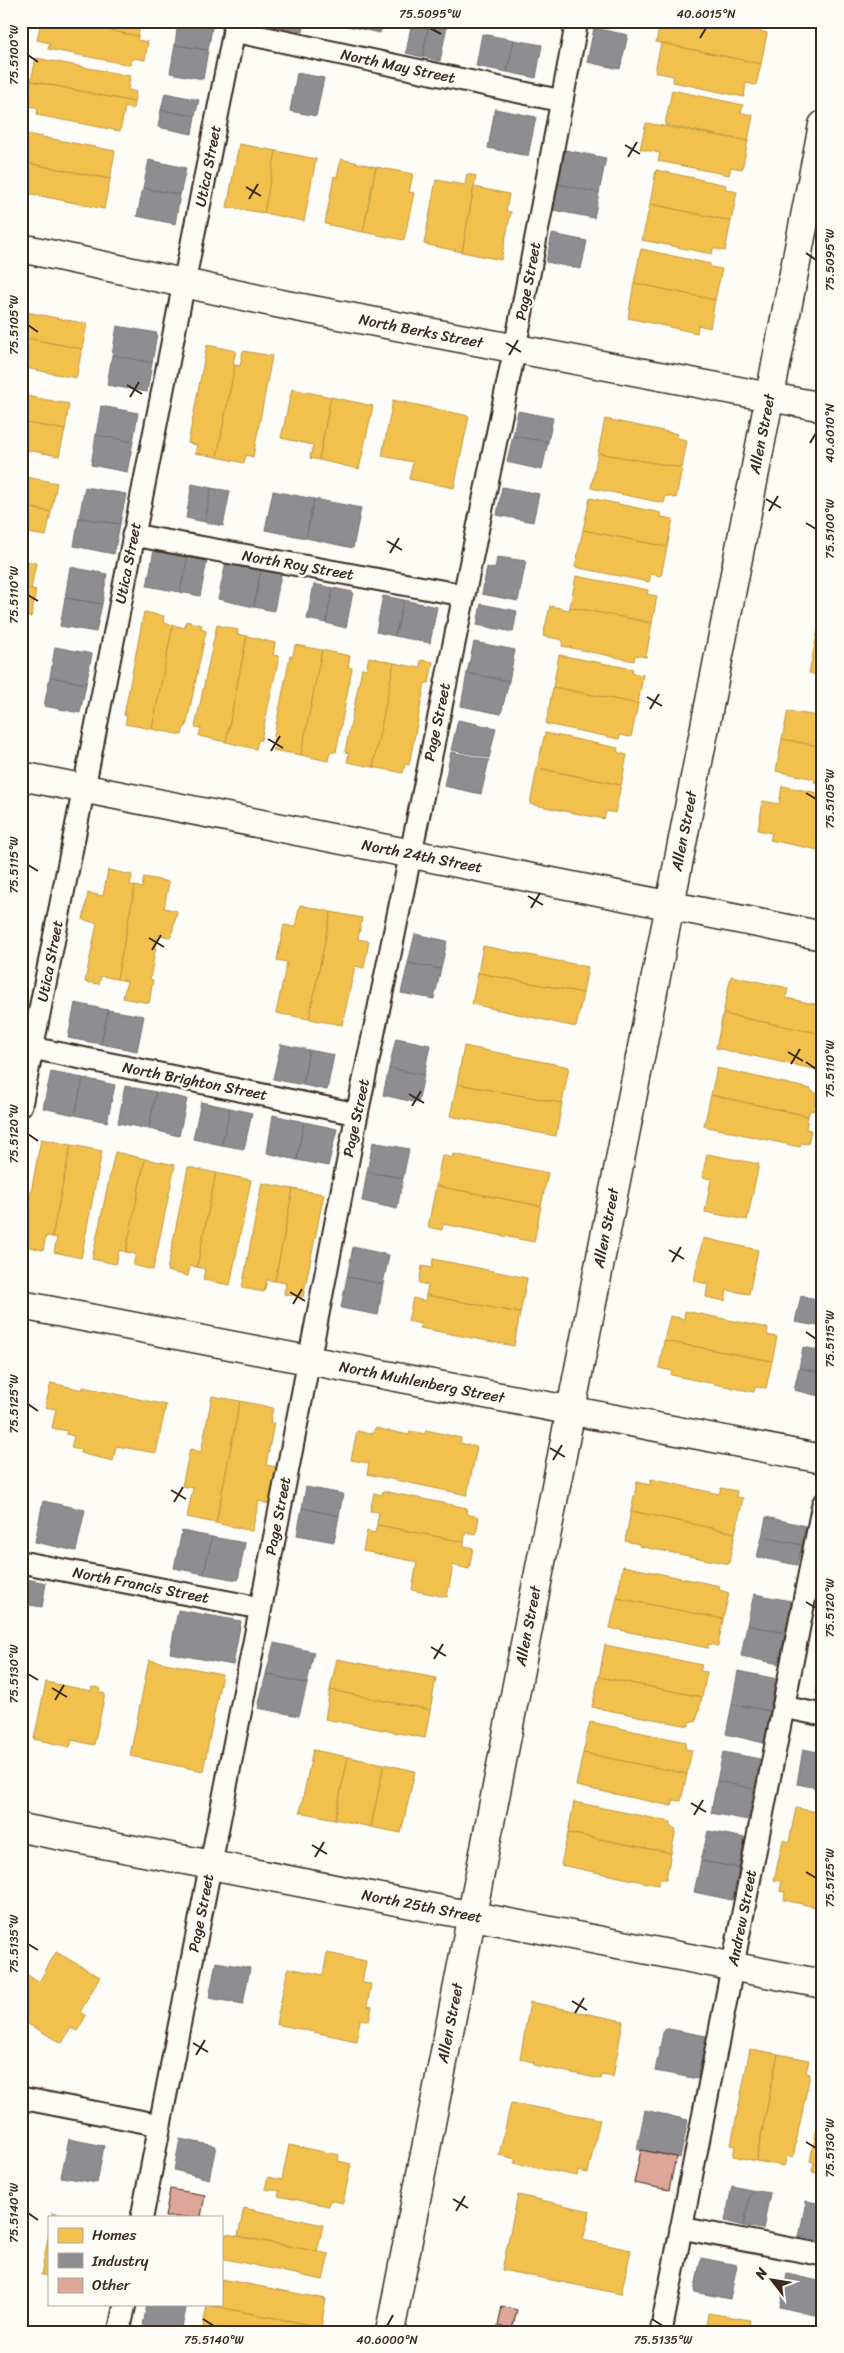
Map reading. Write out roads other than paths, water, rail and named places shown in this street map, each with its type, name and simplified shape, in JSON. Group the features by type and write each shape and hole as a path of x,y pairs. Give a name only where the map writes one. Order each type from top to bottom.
{"street":[{"name":"Allen Street","path":"390,2332 823,125"},
{"name":"North Berks Street","path":"21,248 186,284 823,407"},
{"name":"North 24th Street","path":"21,776 823,936"},
{"name":"North Muhlenberg Street","path":"21,1304 823,1459"},
{"name":"North 25th Street","path":"21,1828 823,1984"}],"lane":[{"name":"Page Street","path":"142,2216 357,1114 514,348 577,21"},
{"name":"North May Street","path":"235,26 562,101"},
{"name":"Utica Street","path":"21,1105 134,535 186,284 235,26"},
{"name":"North Roy Street","path":"134,535 463,595"},
{"name":"North Brighton Street","path":"32,1048 357,1114"},
{"name":"Andrew Street","path":"661,2332 823,1504"},
{"name":"North Francis Street","path":"21,1562 260,1608"},
{"path":"783,1707 823,1715"},
{"path":"21,2098 160,2125"},
{"path":"681,2228 823,2256"},
{"path":"119,2332 125,2306"}]}
